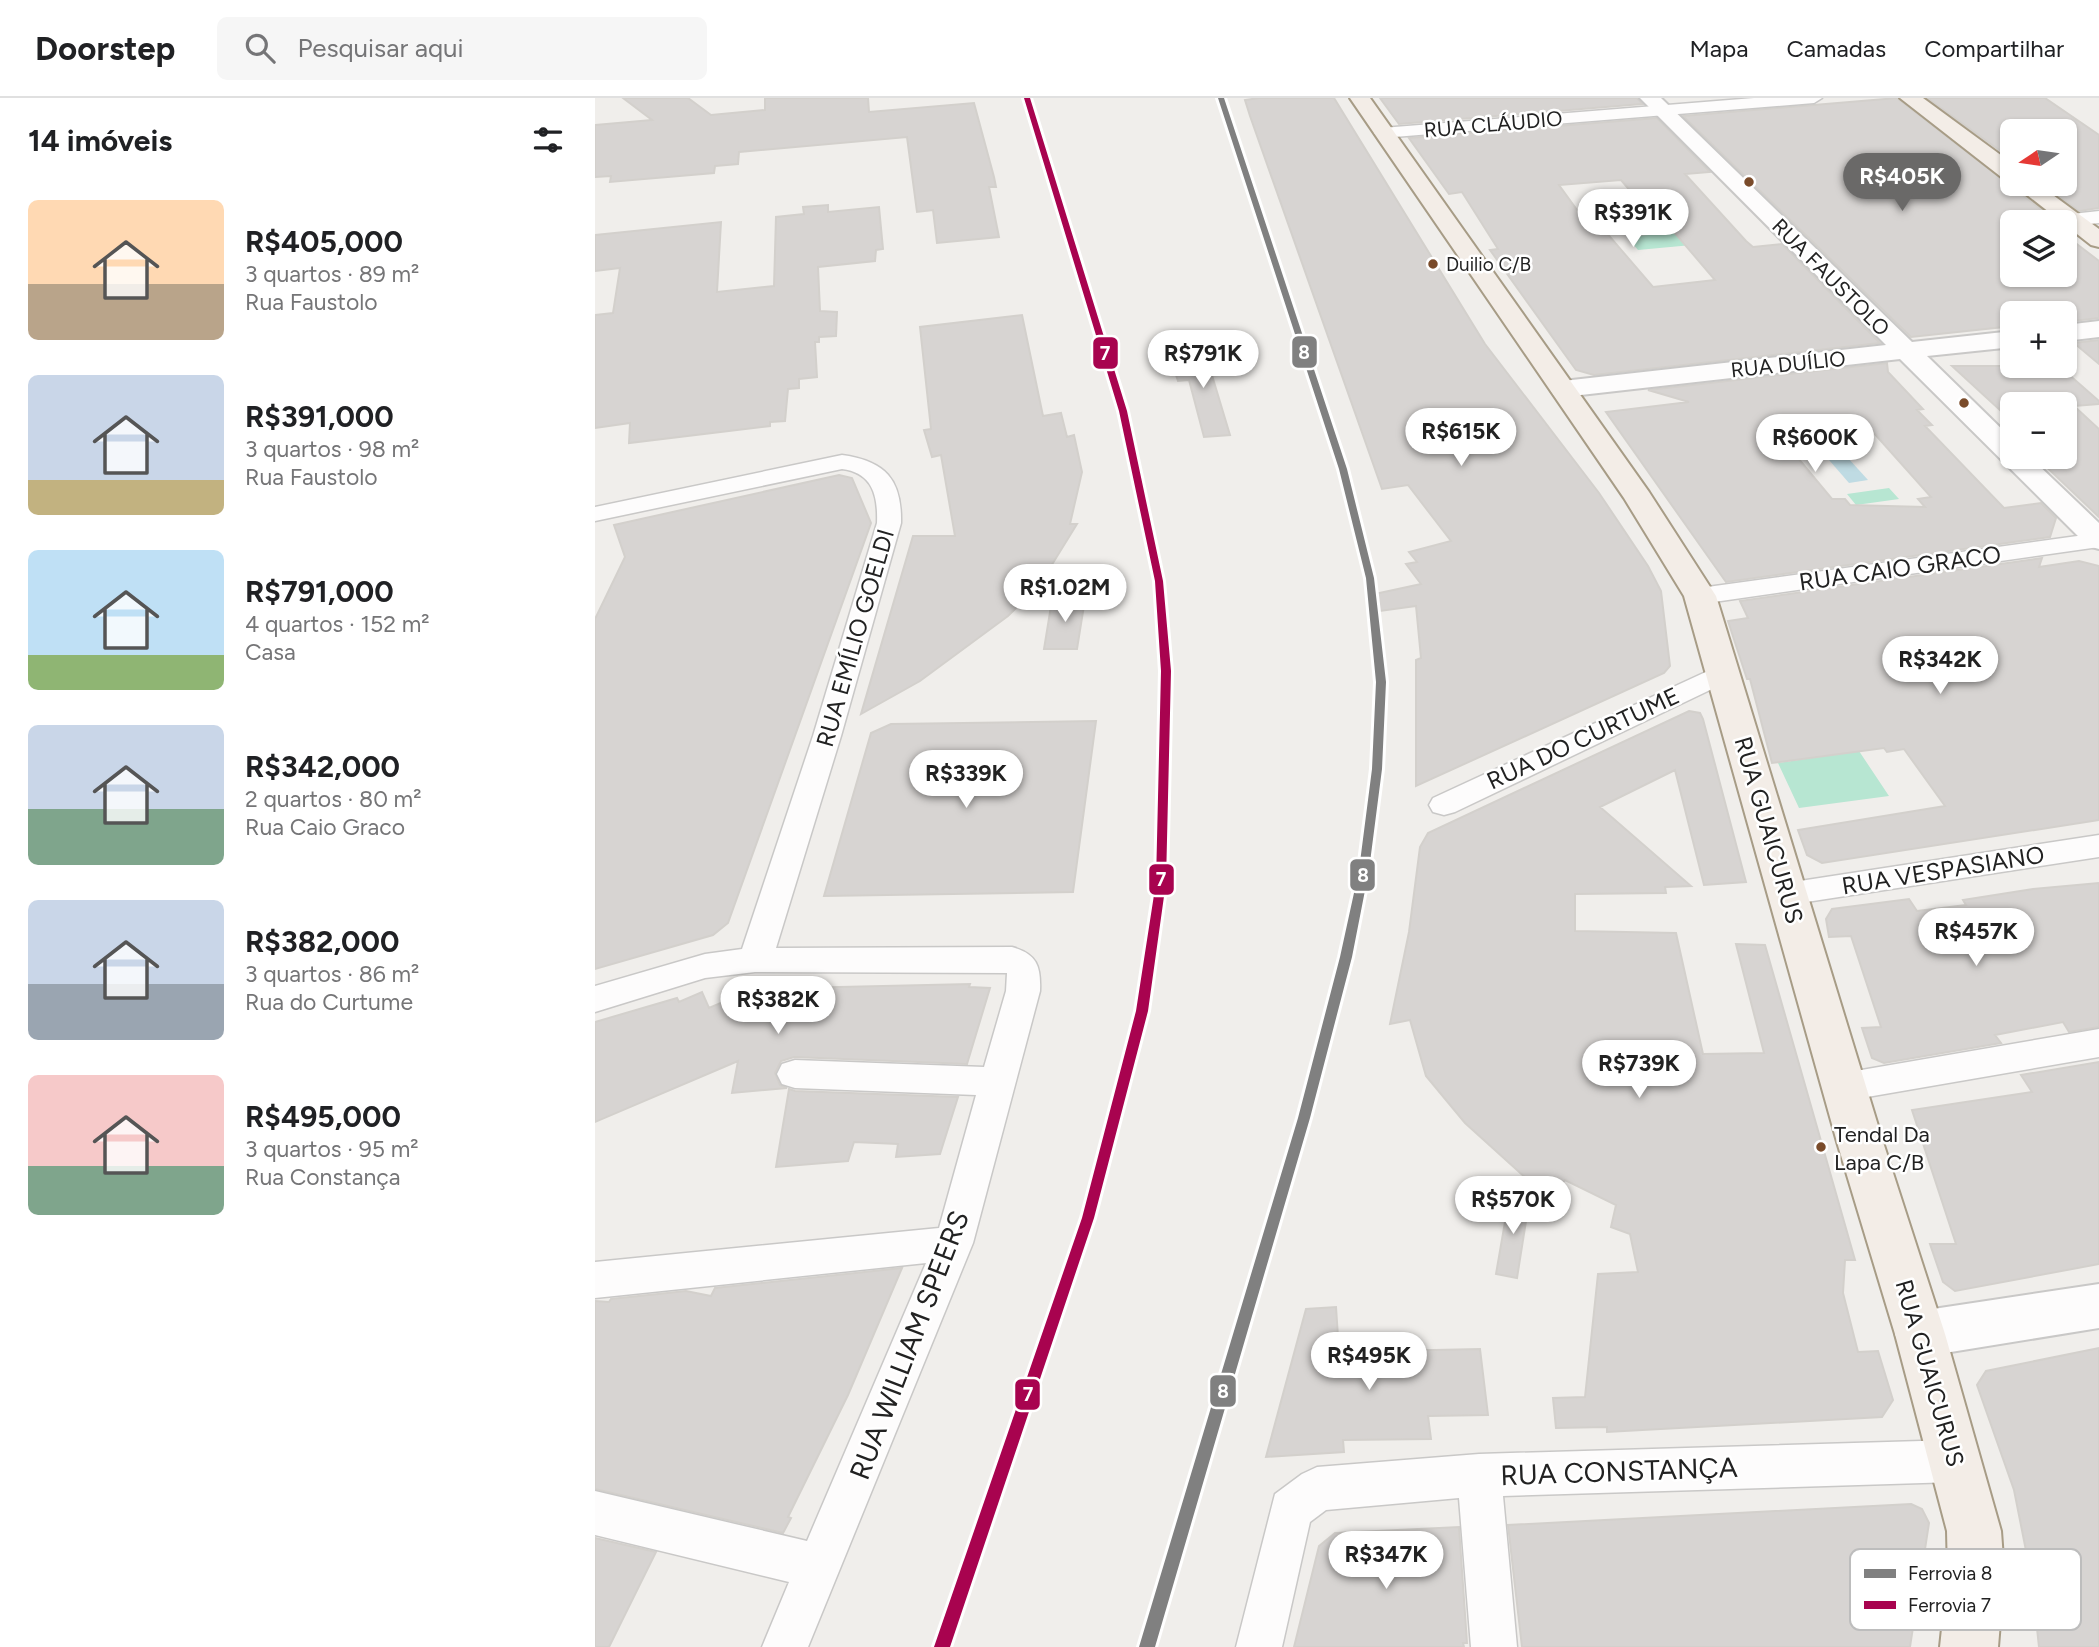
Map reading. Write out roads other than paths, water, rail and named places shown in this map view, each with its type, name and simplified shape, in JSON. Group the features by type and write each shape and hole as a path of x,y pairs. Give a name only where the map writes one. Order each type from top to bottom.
{"main road":[{"name":"RUA GUAICURUS","path":"1360,98 1639,498 1700,596 1920,1335 1974,1531 1975,1549"},
{"path":"1910,98 2000,165"},
{"path":"2040,196 2058,210"},
{"path":"2077,224 2099,240"}],"street":[{"name":"RUA CLÁUDIO","path":"1382,133 1556,112 1656,104 1814,98"},
{"name":"RUA FAUSTOLO","path":"1656,104 2000,443"},
{"path":"2077,219 2099,217"},
{"path":"2077,332 2099,329"},
{"name":"RUA DUÍLIO","path":"1563,390 2000,340"},
{"name":"RUA EMÍLIO GOELDI","path":"595,514 842,462 867,465 877,473 887,495 889,523 827,736 755,960"},
{"name":"RUA FAUSTOLO","path":"2026,469 2099,540"},
{"name":"RUA CAIO GRACO","path":"1700,596 2099,540"},
{"name":"RUA DO CURTUME","path":"1444,805 1723,673"},
{"name":"RUA VESPASIANO","path":"1787,894 2099,846"},
{"path":"595,999 705,966 755,960"},
{"name":"RUA WILLIAM SPEERS","path":"755,960 1012,960 1020,962 1024,968 1023,991 954,1243 785,1647"},
{"path":"1844,1087 2099,1043"},
{"path":"795,1074 998,1082"},
{"path":"595,1280 954,1243"},
{"path":"1920,1335 2099,1306"},
{"name":"RUA CONSTANÇA","path":"1259,1647 1291,1510 1317,1489 1479,1475 1955,1461"},
{"path":"1479,1475 1494,1647"},
{"path":"595,1513 820,1567"}],"water":[{"path":"1848,458 1868,480 1849,483 1829,460"}],"rail line":[{"name":"7","path":"942,1647 1088,1218 1142,1011 1161,882 1166,671 1159,581 1123,411 1027,98"},
{"name":"8","path":"1147,1647 1304,1118 1346,957 1364,870 1377,769 1381,682 1370,578 1343,469 1221,98"}],"place":[{"name":"Duilio C/B","path":"1433,264"},
{"name":"Tendal Da Lapa C/B","path":"1821,1147"}]}
